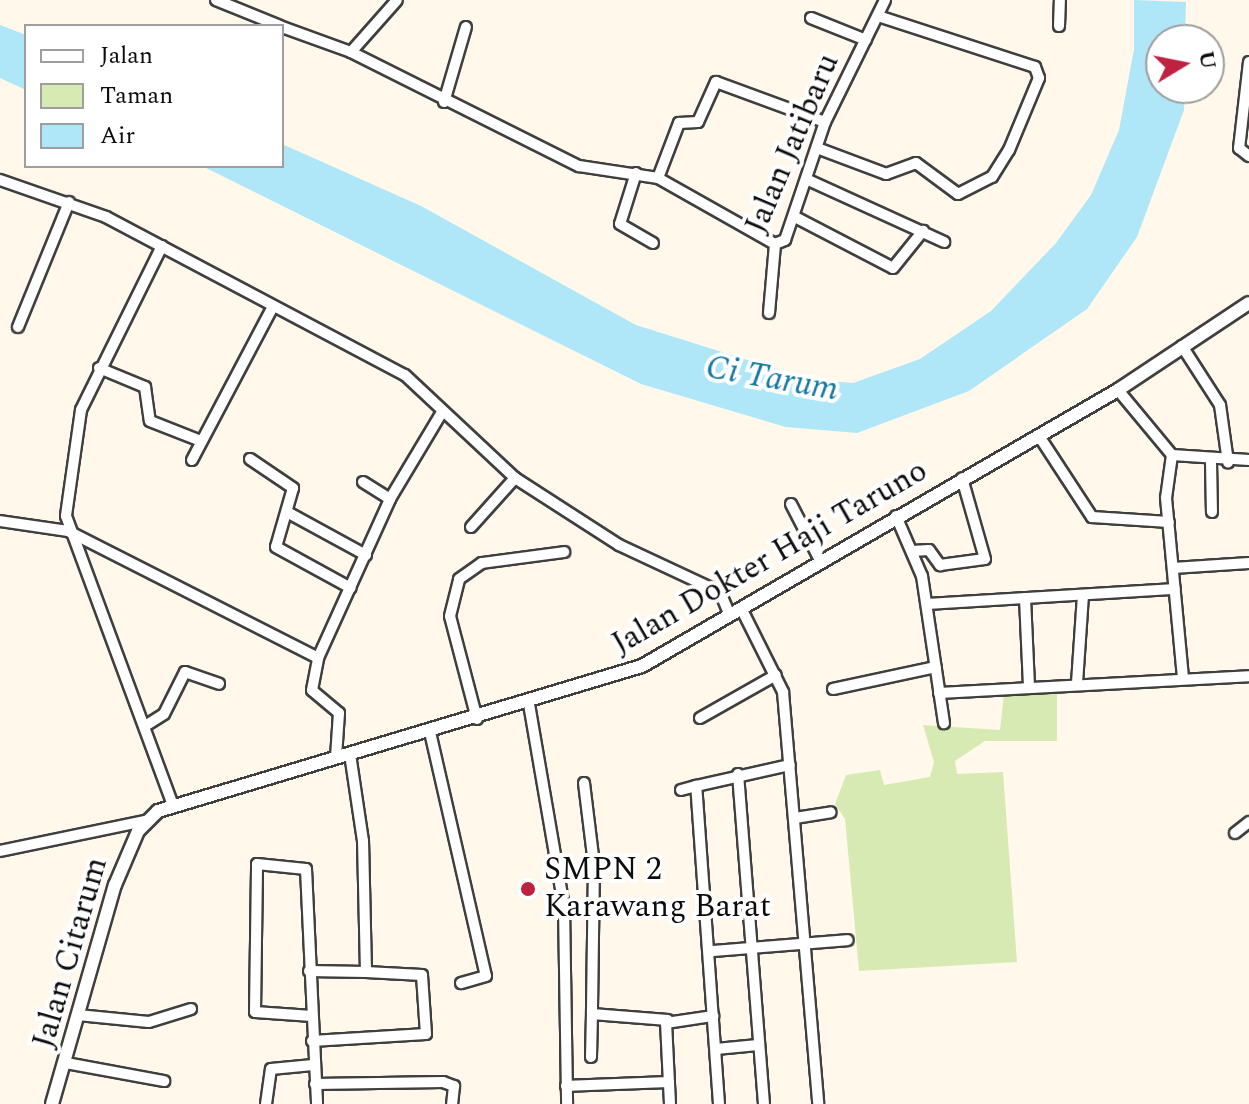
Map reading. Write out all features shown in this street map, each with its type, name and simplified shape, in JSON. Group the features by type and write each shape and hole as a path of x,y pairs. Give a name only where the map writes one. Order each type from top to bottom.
{"street":[{"path":"216,0 276,24"},
{"path":"351,52 397,0"},
{"name":"Jalan Jatibaru","path":"769,313 775,244 795,217 825,122 885,0"},
{"path":"1059,26 1060,0"},
{"path":"817,148 886,174 916,163 958,194 992,177 1009,150 1039,78 1035,67 878,16"},
{"path":"811,18 866,40"},
{"path":"284,27 351,52 444,102 579,166 658,178 775,244"},
{"path":"444,102 466,27"},
{"path":"1249,62 1239,148 1249,156"},
{"path":"658,178 679,123 698,122 716,82 825,122"},
{"path":"636,173 620,224 653,243"},
{"path":"806,179 944,242"},
{"path":"0,180 69,202 162,246 271,310 394,369 515,478 598,534 720,592 736,611 776,675 790,765 818,1104"},
{"path":"18,327 69,202"},
{"path":"795,217 893,268 923,231"},
{"path":"162,246 99,368 81,410 68,531 173,805"},
{"name":"Jalan Dokter Haji Taruno","path":"145,821 173,805 529,704 642,666 1118,390 1249,303"},
{"path":"192,460 271,310"},
{"path":"1182,346 1220,405 1228,462"},
{"path":"99,368 145,387 150,421 201,441"},
{"path":"1118,390 1172,455 1211,462 1249,460"},
{"path":"336,757 339,713 311,687 318,658 390,499 442,412"},
{"path":"1039,436 1092,517 1169,522"},
{"path":"1172,455 1169,522 1183,678"},
{"path":"250,459 293,488 276,547 351,588"},
{"path":"1211,462 1212,512"},
{"path":"471,527 515,478"},
{"path":"912,551 929,550 940,565 985,559 962,478"},
{"path":"363,482 390,499"},
{"path":"791,504 821,562"},
{"path":"287,512 366,555"},
{"path":"896,516 912,551 928,604 944,723"},
{"path":"0,521 68,531 318,658"},
{"path":"477,719 450,616 459,579 482,563 564,552"},
{"path":"1173,568 1249,563"},
{"path":"928,604 1175,589"},
{"path":"1077,683 1083,595"},
{"path":"1025,598 1029,687"},
{"path":"833,689 936,667"},
{"path":"145,726 164,714 185,672 219,684"},
{"path":"700,718 776,675"},
{"path":"939,693 1077,683 1249,676"},
{"path":"529,704 564,906 567,1104"},
{"path":"430,732 486,976 461,983"},
{"path":"350,754 363,841 366,972"},
{"path":"681,790 738,774 790,765"},
{"path":"738,774 764,1104"},
{"path":"584,783 594,865 591,1057"},
{"path":"696,786 712,951 719,1104"},
{"path":"795,818 831,812"},
{"path":"0,851 145,821"},
{"name":"Jalan Citarum","path":"52,1104 115,885 145,821"},
{"path":"1235,833 1249,822"},
{"path":"312,1016 255,1012 257,864 306,869 317,1104"},
{"path":"712,951 848,940"},
{"path":"309,971 422,975 426,1034 312,1041"},
{"path":"78,1015 149,1022 191,1009"},
{"path":"592,1014 668,1020 713,1016"},
{"path":"668,1020 670,1104"},
{"path":"716,1049 758,1045"},
{"path":"66,1063 164,1081"},
{"path":"266,1104 271,1069 313,1065"},
{"path":"315,1084 443,1082 454,1086 452,1104"},
{"path":"566,1086 669,1082"}],"green space":[{"path":"1057,685 1057,741 985,741 955,761 957,774 1003,772 1017,962 859,971 845,819 835,804 846,775 880,770 884,785 930,777 934,762 923,725 1000,730 1004,694"}],"water":[{"name":"Ci Tarum","path":"1134,0 1186,2 1185,24 1145,24 1145,104 1184,104 1184,110 1137,237 1087,309 969,391 857,433 786,427 641,384 206,168 284,168 284,145 421,206 636,325 808,379 853,383 920,359 991,311 1056,243 1091,195 1119,130 1134,49"},
{"path":"0,25 24,34 24,89 0,78"}],"place":[{"name":"SMPN 2 Karawang Barat","path":"528,889"}]}
